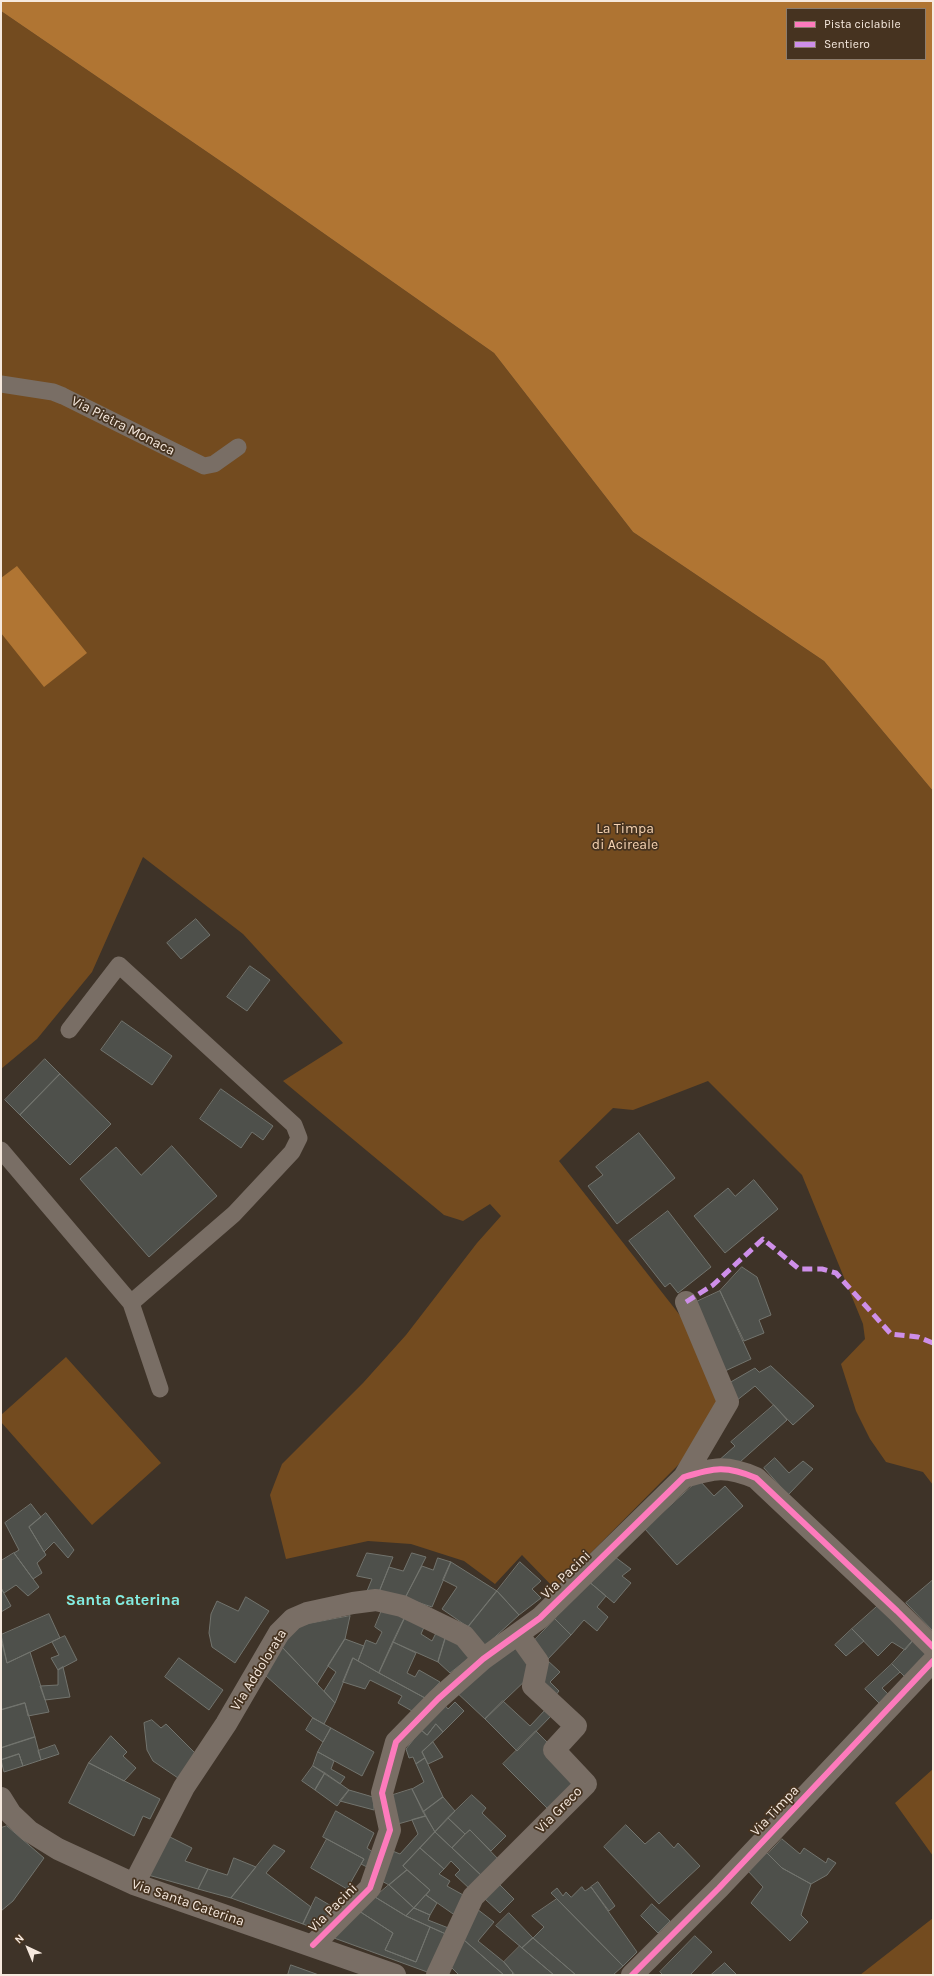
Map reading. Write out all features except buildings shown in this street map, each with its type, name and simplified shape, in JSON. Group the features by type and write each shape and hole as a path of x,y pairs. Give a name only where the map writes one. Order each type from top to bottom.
{"street":[{"path":"684,1477 728,1402 686,1302"},
{"name":"Via Pacini","path":"313,1945 370,1888 390,1830 382,1793 396,1742 438,1699 483,1659 540,1618 684,1477 709,1470 736,1469 756,1478 933,1647"},
{"name":"Via Addolorata","path":"134,1884 184,1788 226,1724 279,1633 293,1619 307,1613 353,1603 376,1600 402,1606 464,1636 483,1659"},
{"name":"Via Greco","path":"437,1975 474,1897 586,1784 554,1750 576,1726 533,1686 538,1662 518,1634"},
{"name":"Via Timpa","path":"632,1975 719,1888 933,1661"},
{"name":"Via Santa Caterina","path":"1,1798 11,1814 29,1831 58,1849 134,1884 313,1945 395,1975"}],"lane":[{"name":"Via Pietra Monaca","path":"1,384 53,392 64,396 204,466 214,464 238,447"},
{"path":"69,1030 119,965 294,1126 299,1138 292,1152 234,1214 131,1303"},
{"path":"1,1150 131,1303 160,1388"}],"green space":[{"name":"La Timpa di Acireale","path":"1,11 235,171 494,353 633,532 824,661 933,791 933,1485 923,1472 886,1462 870,1439 856,1411 841,1364 865,1339 863,1324 802,1175 708,1081 633,1110 613,1108 559,1161 686,1323 718,1399 693,1450 555,1589 522,1555 495,1584 464,1561 411,1544 368,1541 286,1559 270,1495 282,1464 363,1383 406,1335 477,1243 501,1216 490,1204 463,1221 444,1215 283,1081 343,1043 243,934 143,857 92,972 37,1039 1,1069"},
{"path":"66,1357 161,1463 92,1525 1,1422 1,1415"},
{"path":"933,1769 933,1856 895,1803"},
{"path":"933,1918 933,1975 860,1975"}],"shaded area":[{"path":"1,1 933,1 933,791 824,661 633,532 494,353 235,171 1,11"},
{"path":"17,566 87,653 44,687 1,633 1,578"}],"marked path":[{"path":"686,1302 713,1285 763,1239 799,1269 822,1269 836,1273 891,1334 918,1337 933,1343"}],"cycle path":[{"path":"313,1945 370,1888 390,1830 382,1793 396,1742 438,1699 483,1659 540,1618 684,1477 720,1469 736,1471 756,1478 933,1647"},
{"path":"632,1975 719,1888 933,1661"}],"district":[{"name":"Santa Caterina","path":"123,1600"}]}
